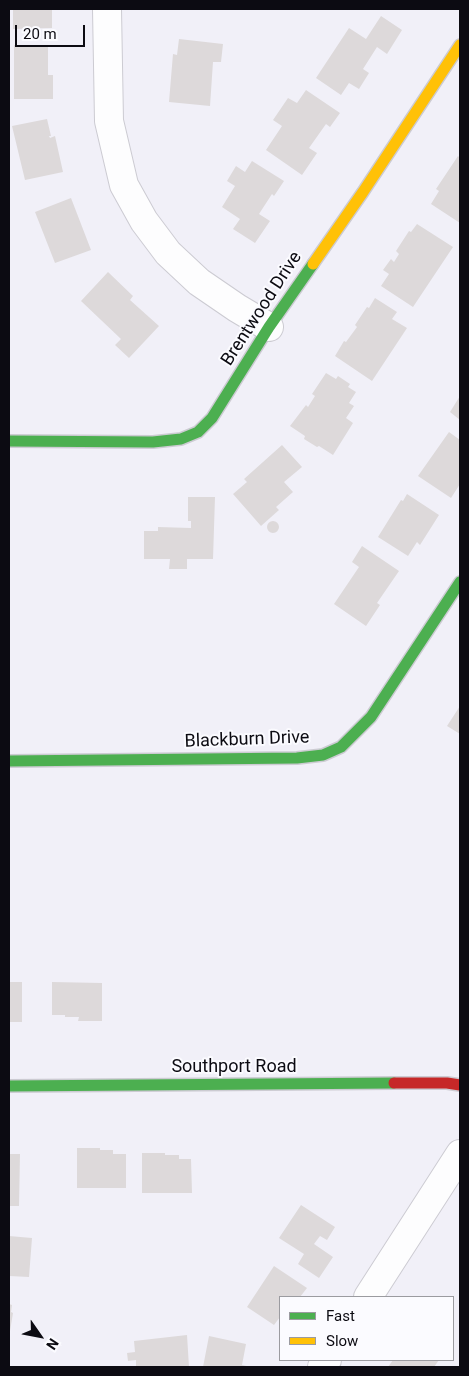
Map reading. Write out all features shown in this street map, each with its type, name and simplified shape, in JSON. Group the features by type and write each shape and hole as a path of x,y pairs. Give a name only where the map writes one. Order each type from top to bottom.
{"street":[{"path":"107,9 109,121 124,185 144,221 168,253 199,282 237,308 270,327"},
{"name":"Brentwood Drive","path":"9,441 153,442 181,439 198,432 212,418 270,327 363,192 460,45"},
{"name":"Blackburn Drive","path":"9,761 297,758 323,755 341,747 371,717 460,582"},
{"name":"Southport Road","path":"9,1086 437,1083 460,1085"},
{"path":"369,1296 460,1154"}],"building":[{"path":"13,9 52,9 52,28 13,29"},
{"path":"381,16 402,30 387,54 377,47 363,69 369,73 359,89 349,83 341,95 316,78 349,28 366,39"},
{"path":"179,39 223,44 221,62 213,62 210,106 169,102 173,54 177,55"},
{"path":"14,45 48,46 48,75 53,75 53,99 14,99"},
{"path":"306,90 340,113 330,127 326,124 309,148 317,153 302,175 266,150 282,126 273,120 288,98 297,103"},
{"path":"47,119 51,136 49,136 50,138 55,136 63,172 25,180 12,126"},
{"path":"458,156 460,158 460,223 431,204 439,191 436,189"},
{"path":"252,161 284,181 274,196 272,194 259,214 270,221 255,243 233,229 240,219 222,207 235,186 227,181 236,166 245,172"},
{"path":"71,198 91,250 55,263 35,212"},
{"path":"417,224 453,247 413,307 381,286 389,274 383,270 391,259 394,262 399,254 396,251 409,231 411,232"},
{"path":"108,272 133,296 130,300 159,326 129,358 115,345 121,339 81,301"},
{"path":"375,298 397,312 392,319 407,328 372,381 335,356 344,341 346,342 357,327 355,325"},
{"path":"326,373 336,379 338,376 350,384 348,387 356,392 349,403 354,406 346,418 353,423 333,455 304,439 305,436 290,426 306,405 308,407 315,396 312,394"},
{"path":"460,396 460,420 450,412"},
{"path":"449,432 460,440 460,484 451,498 418,476"},
{"path":"282,445 302,467 284,482 293,492 276,507 279,510 261,526 233,494 247,482 244,479"},
{"path":"407,494 439,515 420,545 417,542 408,556 378,537 401,500 403,501"},
{"path":"188,497 215,497 213,559 187,559 187,569 169,569 170,559 144,559 144,531 158,531 158,527 191,528 191,521 188,521"},
{"path":"275,521 278,522 278,532 271,533 268,532 267,525 268,522"},
{"path":"362,546 399,571 377,603 380,605 366,626 334,604 359,567 352,562"},
{"path":"460,706 460,734 447,726"},
{"path":"9,982 22,982 22,1022 9,1022"},
{"path":"52,982 102,983 102,1021 78,1021 79,1017 52,1015"},
{"path":"77,1148 100,1148 100,1150 113,1150 113,1154 126,1154 126,1188 77,1188"},
{"path":"142,1153 165,1153 165,1155 179,1155 179,1159 191,1159 192,1193 142,1193"},
{"path":"9,1154 20,1154 19,1206 9,1206"},
{"path":"301,1205 335,1227 327,1240 320,1236 314,1244 333,1257 319,1278 298,1264 304,1254 279,1238"},
{"path":"9,1236 32,1238 29,1277 9,1276"},
{"path":"274,1266 307,1288 301,1296 279,1296 279,1318 274,1325 247,1307"},
{"path":"9,1304 12,1305 11,1312 13,1313 10,1331 9,1331"},
{"path":"187,1335 189,1367 136,1367 136,1360 128,1361 127,1353 135,1352 134,1341"},
{"path":"209,1336 246,1344 242,1365 251,1367 203,1367"},
{"path":"392,1361 438,1361 434,1367 388,1367"}],"traffic: fast":[{"path":"9,441 153,442 181,439 198,432 212,418 269,327 313,264"},
{"path":"9,761 297,758 323,755 341,747 371,717 460,582"},
{"path":"9,1086 394,1083"}],"traffic: slow":[{"path":"313,264 460,45"}],"traffic: jam":[{"path":"394,1083 447,1083 460,1085"}]}
